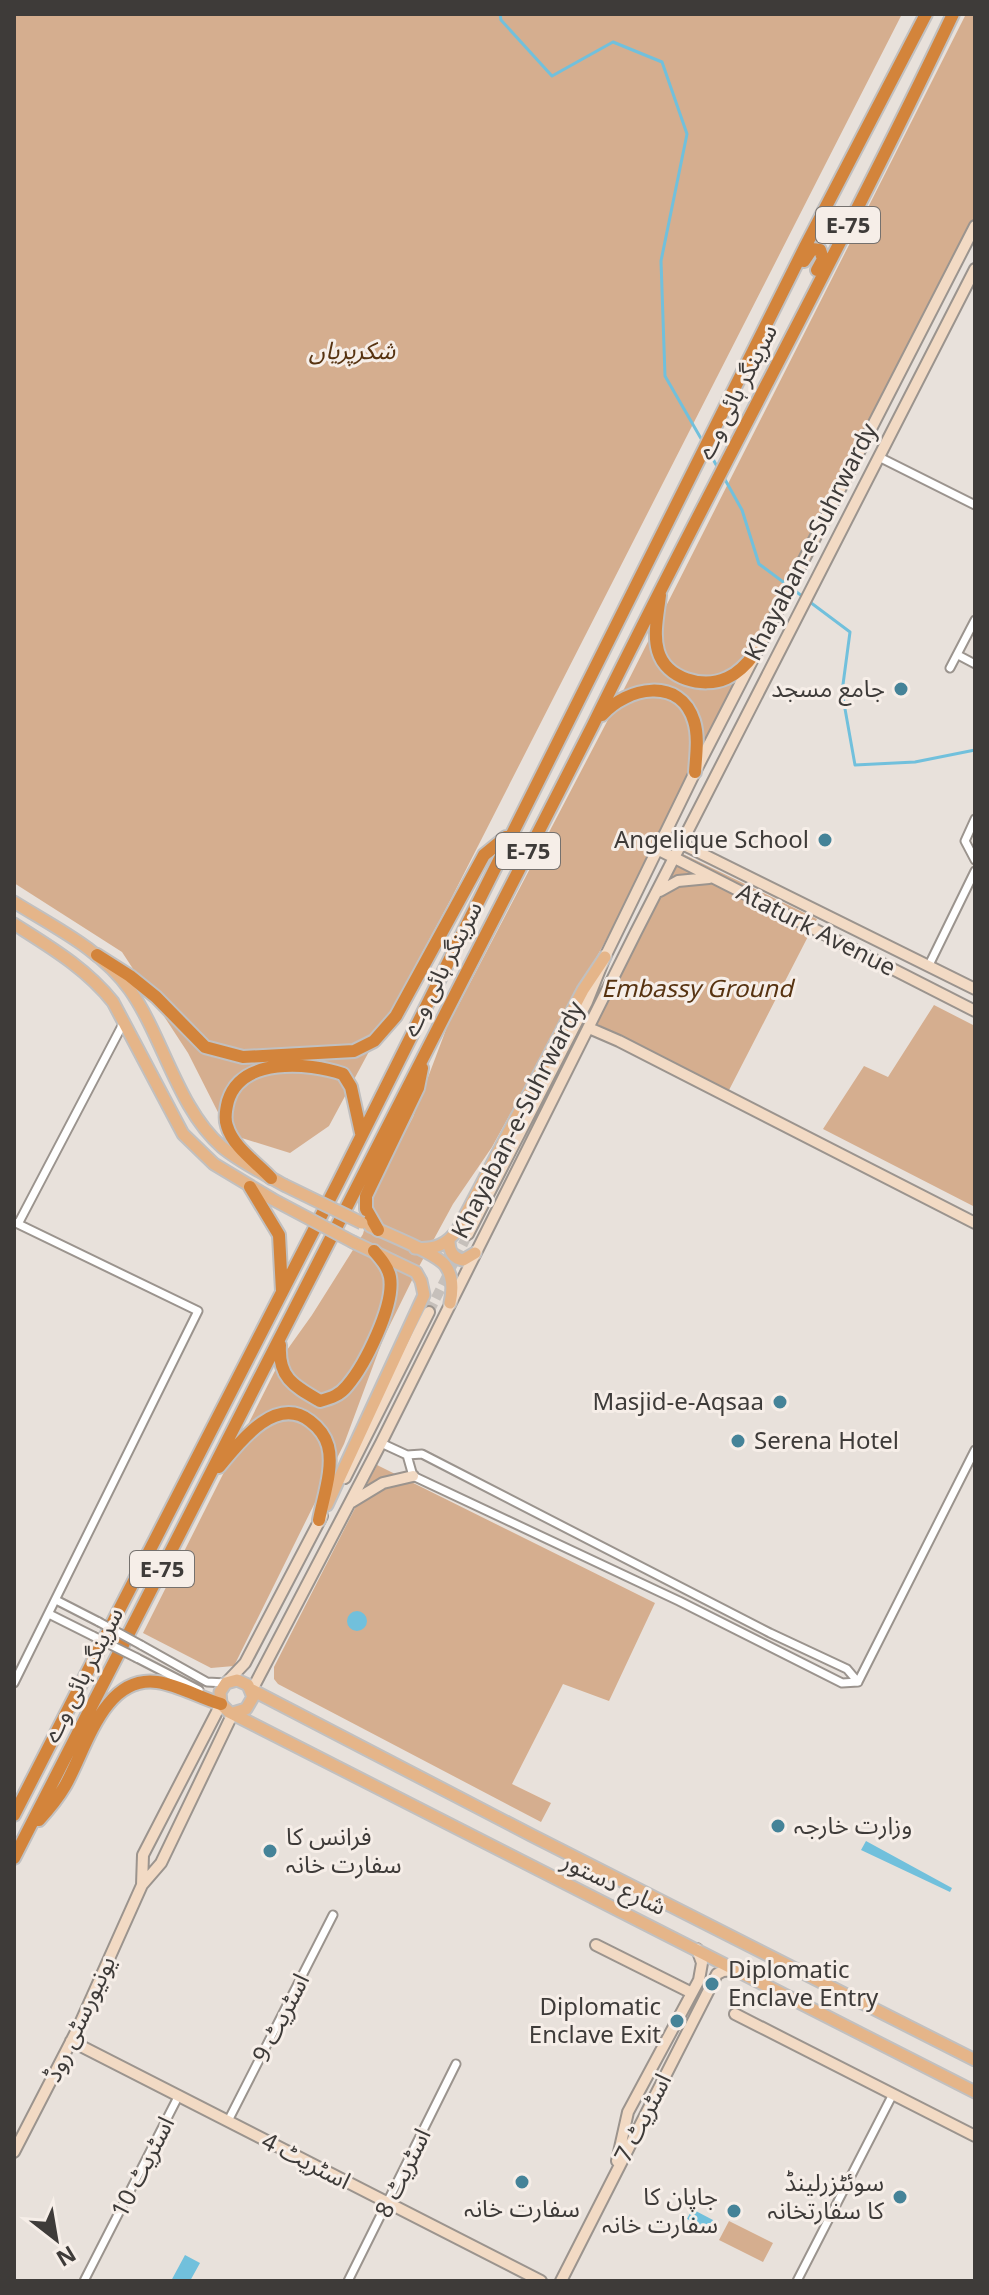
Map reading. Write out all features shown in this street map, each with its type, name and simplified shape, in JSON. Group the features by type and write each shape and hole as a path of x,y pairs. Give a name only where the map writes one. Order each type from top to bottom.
{"highway":[{"name":"سرینگر ہائی وے","path":"14,1815 282,1294 727,404 926,14"},
{"name":"سرینگر ہائی وے","path":"14,1858 739,433 914,96 953,14"},
{"path":"898,67 891,93 823,223 825,234 836,232 893,120 914,96"},
{"path":"727,404 742,385 808,254 812,249 818,249 823,259 766,370 757,401"},
{"path":"660,588 656,638 662,660 670,670 692,681 717,682 739,671 755,653"},
{"path":"593,725 608,708 631,693 647,690 677,698 688,709 696,726 695,772"},
{"path":"97,955 156,997 205,1047 243,1057 354,1051 374,1041 396,1016 484,855 512,833"},
{"path":"378,1230 366,1209 366,1196 418,1088 426,1050"},
{"path":"271,1178 233,1139 226,1124 226,1108 231,1092 255,1070 322,1067 343,1074 351,1087 361,1133"},
{"path":"250,1187 279,1235 282,1294"},
{"path":"281,1337 279,1359 283,1373 294,1385 320,1401 338,1394 348,1385 390,1301 388,1270 374,1251"},
{"path":"202,1489 254,1426 290,1414 304,1416 319,1429 328,1446 329,1466 319,1520"},
{"path":"27,1832 65,1788 100,1717 111,1699 122,1690 140,1682 154,1682 221,1702"}],"main road":[{"path":"14,902 97,955 130,990 209,1133 237,1158 271,1178 435,1257 446,1266 452,1282 450,1303"},
{"path":"14,924 74,963 100,985 124,1022 183,1134 214,1164 272,1199 416,1272 421,1281 423,1313 327,1505"},
{"path":"415,1248 437,1248 458,1229 583,990 605,957"},
{"path":"449,1240 451,1252 459,1259 475,1253"},
{"path":"237,1680 252,1690 253,1697 246,1709 233,1713 221,1702 220,1692 226,1683 237,1680"},
{"name":"شارع دستور","path":"252,1690 975,2060"},
{"name":"شارع دستور","path":"233,1713 975,2092"}],"street":[{"name":"Khayaban-e-Suhrwardy","path":"468,1234 587,1002 605,957 695,772 975,226"},
{"name":"Khayaban-e-Suhrwardy","path":"252,1690 381,1443 674,857 975,269"},
{"path":"879,457 975,505"},
{"path":"812,544 826,558"},
{"path":"950,668 975,620"},
{"path":"958,655 975,664"},
{"path":"975,819 965,841 975,860"},
{"name":"Ataturk Avenue","path":"664,835 975,989"},
{"name":"Ataturk Avenue","path":"657,849 975,1011"},
{"path":"929,965 975,871"},
{"path":"656,893 678,881 714,878"},
{"path":"14,1683 198,1311 16,1223 124,1022"},
{"path":"589,1028 975,1223"},
{"path":"381,1443 407,1455 422,1454 770,1633 847,1669 858,1682"},
{"path":"858,1682 975,1450"},
{"path":"407,1455 413,1476"},
{"path":"349,1504 383,1483 413,1476 679,1601 842,1683 858,1682"},
{"path":"56,1600 207,1682 226,1683 245,1663 327,1505"},
{"path":"659,1593 667,1579"},
{"path":"679,1601 685,1588"},
{"path":"49,1614 221,1702"},
{"path":"257,1640 274,1648"},
{"name":"یونیورسٹی روڈ","path":"142,1885 143,1855 221,1702"},
{"name":"یونیورسٹی روڈ","path":"14,2152 71,2041 142,1885 161,1863 233,1713"},
{"name":"اسٹریٹ 9","path":"228,2121 333,1915"},
{"path":"596,1945 692,1993"},
{"path":"614,2174 628,2112 701,1973 702,1963 697,1949"},
{"name":"اسٹریٹ 7","path":"561,2281 717,1974 738,1970"},
{"path":"735,2014 975,2136"},
{"name":"اسٹریٹ 4","path":"71,2041 541,2281"},
{"name":"اسٹریٹ 8","path":"348,2281 456,2064"},
{"path":"797,2281 893,2094"},
{"name":"اسٹریٹ 10","path":"84,2281 179,2095"}],"green space":[{"name":"شکرپریاں","path":"14,14 902,14 452,897 329,1126 290,1153 229,1134 188,1053 122,952 14,883"},
{"path":"966,14 975,14 975,217 612,929 492,1147 453,1204 416,1272 383,1339 344,1444 234,1666 211,1668 143,1633 282,1357 363,1234 374,1193 413,1117 447,1027 623,691"},
{"name":"Embassy Ground","path":"683,854 817,919 728,1092 595,1023"},
{"path":"934,1005 975,1026 975,1207 823,1129 864,1066 888,1077"},
{"path":"377,1465 655,1603 609,1701 563,1684 512,1784 551,1803 541,1822 278,1684 274,1679 274,1667"},
{"path":"729,2221 773,2243 763,2262 719,2240"}],"water":[{"path":"357,1611 364,1614 367,1621 364,1628 357,1631 350,1628 347,1621 350,1614"},
{"path":"866,1841 952,1888 950,1892 861,1850"},
{"path":"692,2209 713,2220 708,2229 687,2219"},
{"path":"185,2255 200,2263 190,2281 171,2281"}],"waterway":[{"path":"500,14 501,20 552,76 613,42 662,62 687,134 661,261 665,376 703,442"},
{"path":"709,452 719,470"},
{"path":"723,476 742,510 759,564 850,632 842,692 855,765 915,762 975,750"}],"tunnel":[{"path":"429,1312 468,1234"}],"place":[{"name":"جامع مسجد","path":"901,689"},
{"name":"Angelique School","path":"825,840"},
{"name":"Masjid-e-Aqsaa","path":"780,1402"},
{"name":"Serena Hotel","path":"738,1441"},
{"name":"وزارت خارجہ","path":"778,1826"},
{"name":"فرانس کا سفارت خانہ","path":"270,1851"},
{"name":"Diplomatic Enclave Entry","path":"712,1984"},
{"name":"Diplomatic Enclave Exit","path":"677,2021"},
{"name":"سفارت خانہ","path":"522,2182"},
{"name":"سوئٹزرلینڈ کا سفارتخانہ","path":"900,2197"},
{"name":"جاپان کا سفارت خانہ","path":"734,2211"}]}
